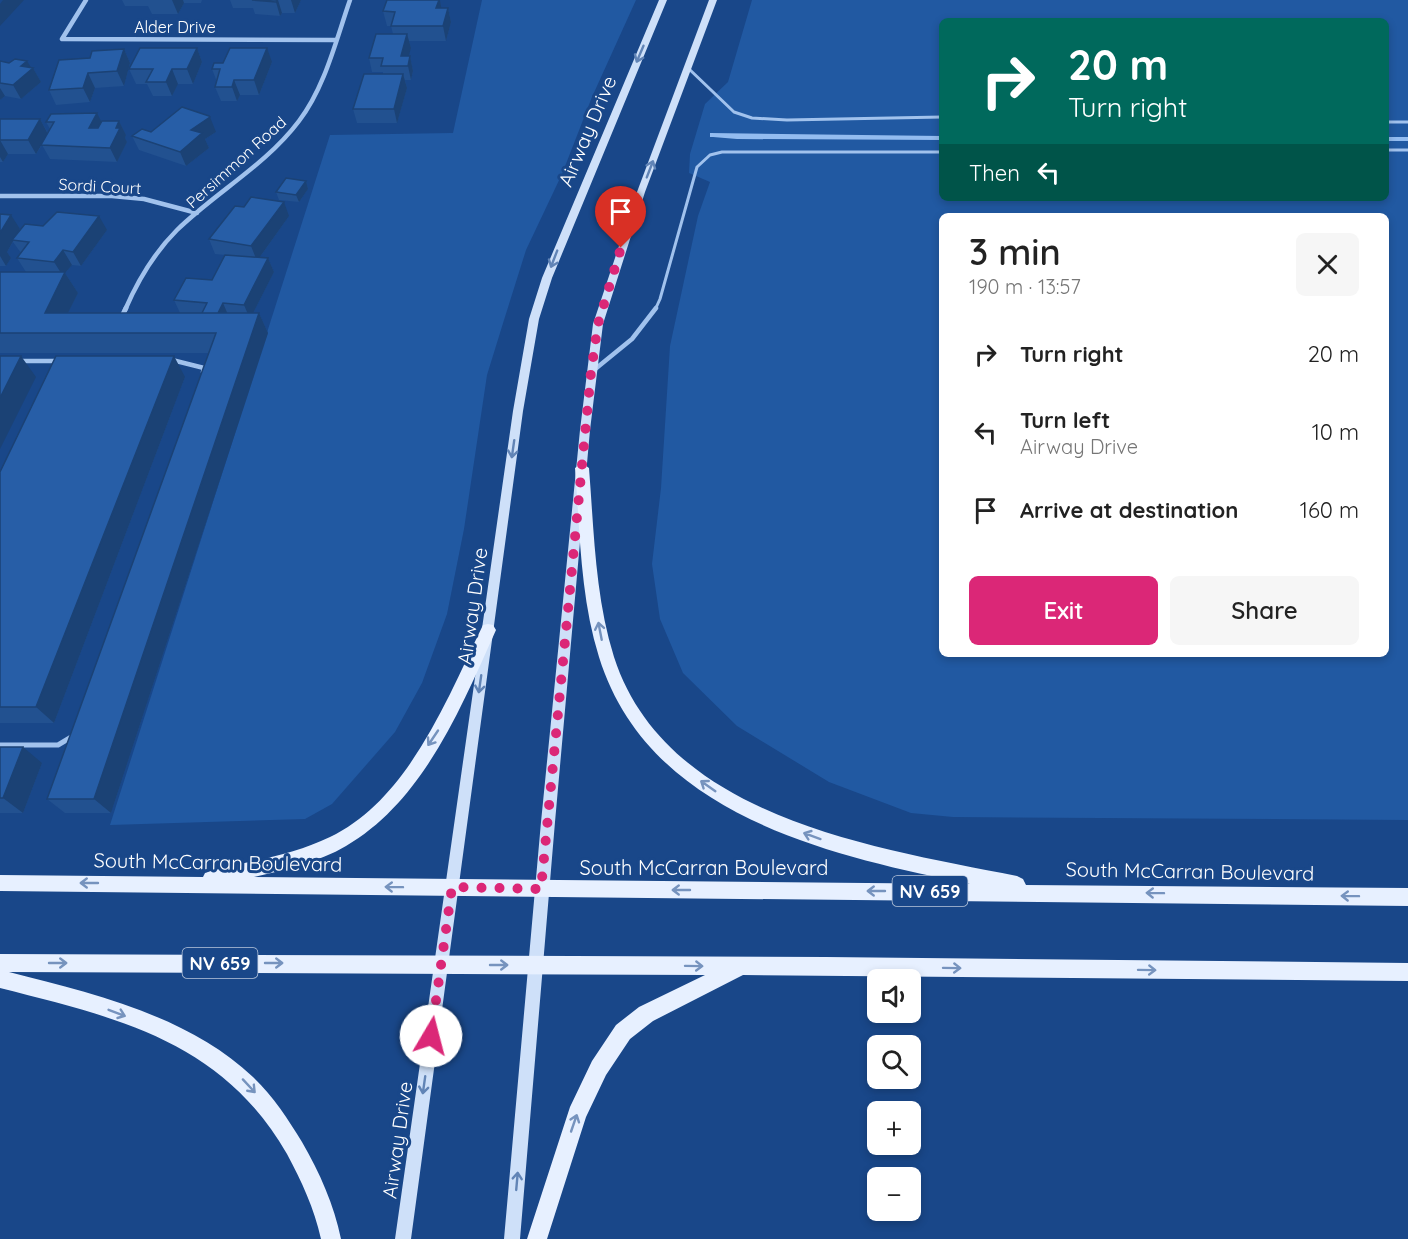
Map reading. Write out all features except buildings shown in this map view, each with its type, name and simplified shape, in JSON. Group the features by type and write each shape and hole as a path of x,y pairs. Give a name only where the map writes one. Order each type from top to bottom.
{"main road":[{"name":"Airway Drive","path":"403,1239 518,411 534,319 562,239 663,0"},
{"path":"512,1239 541,889 591,372 598,324 608,289 713,0"},
{"path":"582,468 594,598 603,643 616,683 633,712 669,758 712,790 758,816 819,839 882,857 1053,892"},
{"path":"191,884 312,854 341,841 369,821 395,795 439,730 463,686 488,630"},
{"name":"South McCarran Boulevard","path":"0,883 1408,897"},
{"name":"NV 659","path":"0,963 441,964 1408,972"},
{"path":"537,1239 577,1114 599,1068 623,1032 646,1014 741,966"},
{"path":"0,979 79,999 150,1025 203,1050 244,1081 280,1122 308,1172 331,1239"}],"street":[{"name":"Alder Drive","path":"86,0 62,39 335,40"},
{"name":"Persimmon Road","path":"116,328 140,276 159,250 197,213 288,135 306,113 314,100 350,0"},
{"name":"Sordi Court","path":"0,196 112,196 144,200 197,213"}],"lane":[{"path":"688,68 734,112 752,118 787,120 939,117"},
{"path":"1389,122 1408,122"},
{"path":"1389,150 1408,150"},
{"path":"591,372 633,338 652,318 660,299 697,167 710,155 722,152 939,152"},
{"path":"163,360 174,360 204,368 200,380"},
{"path":"10,361 63,361 58,371"},
{"path":"0,745 58,745 83,730"}],"shaded area":[{"path":"482,0 636,0 592,97 562,174 526,250 504,320 487,375 464,529 447,614 422,683 395,732 332,804 305,819 110,825 330,135 453,133"},
{"path":"752,0 1408,0 1408,820 953,817 911,813 829,782 737,726 683,673 660,619 652,564 661,488 670,346 698,216 710,182 689,173 690,154 705,104 728,82"}],"waterway":[{"path":"713,135 939,138"},
{"path":"1389,139 1408,139"}],"route":[{"path":"431,1036 452,887 541,889 591,372 598,324 621,248"}]}
